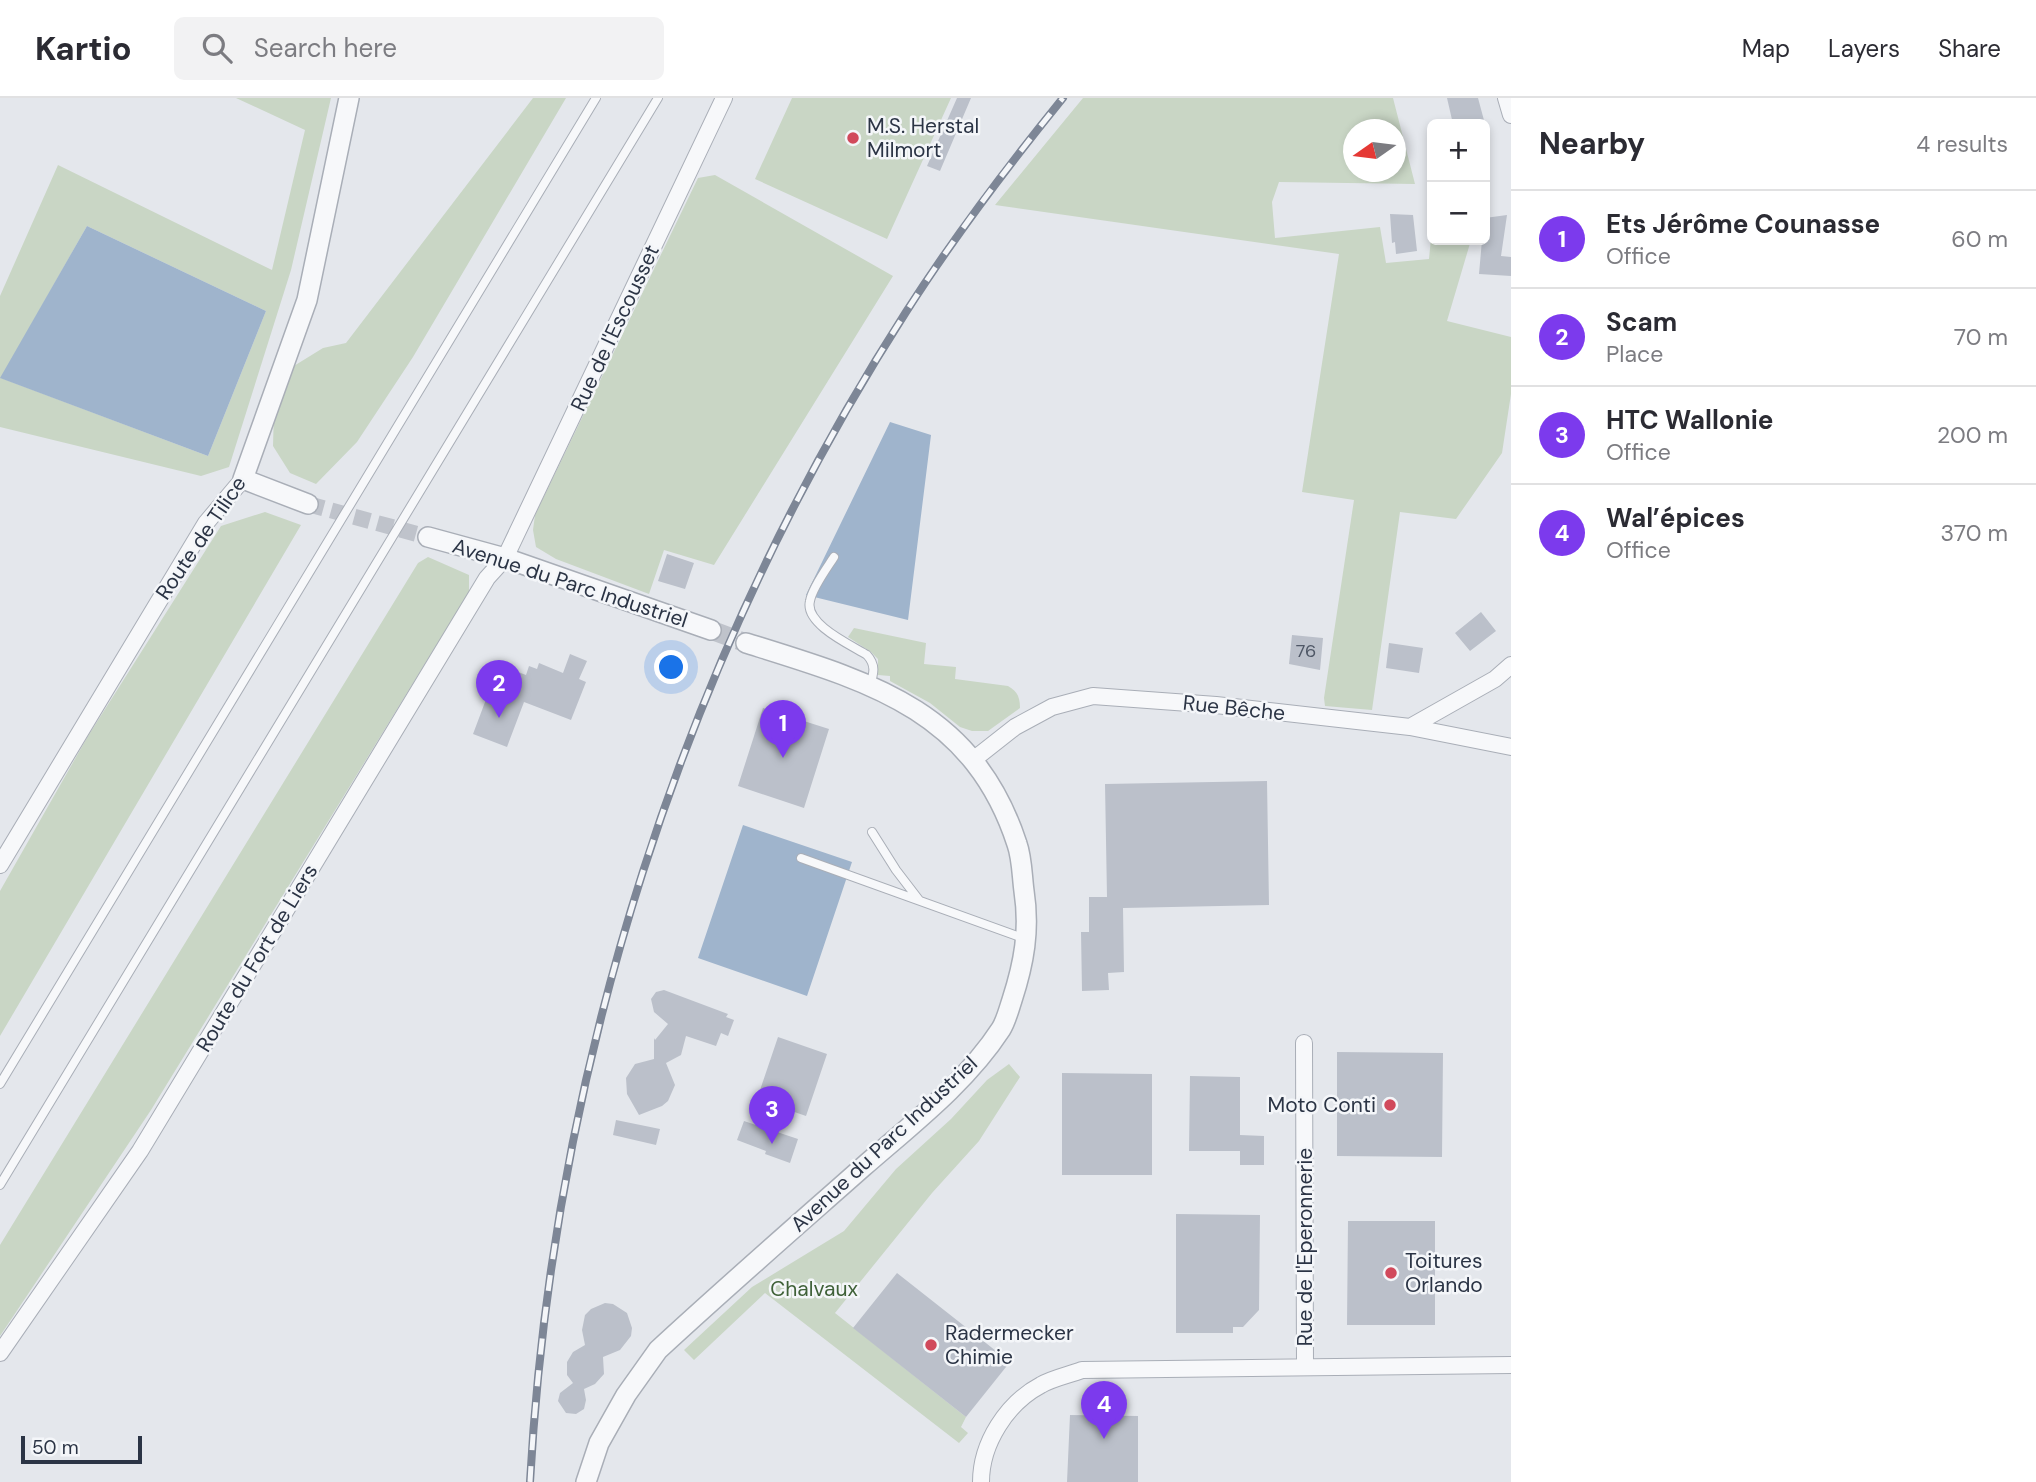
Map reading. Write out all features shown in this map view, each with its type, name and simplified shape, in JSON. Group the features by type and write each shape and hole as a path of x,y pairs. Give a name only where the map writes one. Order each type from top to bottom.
{"street":[{"name":"Route de Tilice","path":"0,865 206,523 243,480 307,300 349,98"},
{"name":"Rue de l'Escousset","path":"505,558 724,98"},
{"path":"1506,98 1511,115"},
{"path":"243,480 308,505"},
{"name":"Avenue du Parc Industriel","path":"428,537 505,558 711,630"},
{"name":"Route du Fort de Liers","path":"0,1353 140,1151 487,578 505,558"},
{"name":"Avenue du Parc Industriel","path":"586,1482 599,1443 626,1395 658,1350 973,1066 1002,1027 1024,964 1026,902 1018,845 992,788 974,760 944,729 921,712 870,685 746,643"},
{"path":"1410,727 1495,679 1511,664"},
{"name":"Rue Bêche","path":"974,760 1015,726 1052,707 1093,696 1216,705 1410,727 1511,747"},
{"name":"Rue de l'Eperonnerie","path":"1304,1043 1305,1367"},
{"name":"Rue de l'Eperonnerie","path":"981,1482 981,1471 995,1430 1013,1405 1041,1384 1082,1370 1511,1366"}],"lane":[{"path":"0,1084 596,98"},
{"path":"0,1185 658,98"},
{"path":"834,557 809,602 811,614 822,628 867,655 872,661 873,676 870,685"},
{"path":"872,832 920,902"},
{"path":"801,858 1026,939"}],"green space":[{"path":"236,98 331,98 291,270 229,467 201,476 0,427 0,296 58,165 272,270 305,130","holes":["87,226 266,311 208,456 1,378"]},
{"path":"533,98 566,98 413,357 357,442 316,484 290,473 273,446 274,410 289,369 323,348 346,343"},
{"name":"M.S. Herstal Milmort","path":"792,98 951,98 887,239 755,179"},
{"path":"1083,98 1393,98 1398,119 1343,119 1343,182 1406,182 1406,149 1415,184 1279,182 1272,202 1275,238 1380,227 1386,263 1429,259 1430,245 1470,245 1447,321 1511,337 1511,394 1502,453 1456,519 1400,512 1372,710 1325,706 1324,698 1354,500 1302,492 1339,254 995,205"},
{"path":"715,175 893,276 714,565 664,550 649,594 556,559 536,547 533,530 535,515 698,178"},
{"path":"265,512 301,525 0,1036 0,891 88,736 221,526"},
{"path":"428,557 469,575 469,592 151,1110 0,1336 0,1245 418,563"},
{"path":"854,628 926,643 924,664 956,667 955,679 1008,686 1017,695 1020,708 988,731 972,731 960,727 930,703 890,681 890,676 878,675 878,659 848,637"},
{"name":"Chalvaux","path":"1009,1064 1020,1077 979,1141 932,1193 835,1313 966,1417 961,1427 968,1433 959,1443 765,1293 694,1360 684,1350 752,1287 844,1231 896,1169 951,1119 987,1080"}],"water":[{"path":"87,226 266,311 208,456 0,378"},
{"path":"890,422 931,435 908,620 806,595"},
{"path":"743,825 852,862 807,996 698,958"}],"building":[{"path":"957,98 971,98 940,171 927,166"},
{"path":"1447,98 1478,98 1484,119 1452,119"},
{"path":"1390,214 1413,215 1417,251 1396,254 1395,242 1392,243"},
{"path":"1507,215 1501,256 1511,257 1511,276 1479,274 1482,245 1490,245 1490,217"},
{"path":"667,554 694,563 685,589 658,581"},
{"path":"1481,612 1496,631 1470,651 1455,633"},
{"path":"1292,635 1323,638 1320,670 1289,664"},
{"path":"1389,643 1423,648 1419,673 1386,668"},
{"path":"570,654 587,661 579,679 586,682 571,720 524,702 507,747 473,734 499,665 526,675 529,666 537,669 539,663 563,673"},
{"path":"763,708 829,729 804,808 738,786"},
{"path":"1267,781 1269,905 1123,908 1124,972 1108,973 1109,990 1082,991 1081,932 1089,932 1089,897 1107,897 1105,784"},
{"path":"664,990 728,1014 726,1017 734,1020 728,1036 721,1033 716,1046 686,1036 681,1055 666,1063 675,1085 668,1101 639,1115 627,1094 626,1078 635,1064 654,1059 654,1038 655,1040 668,1024 654,1012 651,999 656,992"},
{"path":"778,1037 827,1054 806,1116 757,1099"},
{"name":"Moto Conti","path":"1337,1052 1443,1053 1442,1157 1337,1156"},
{"path":"1062,1073 1152,1074 1152,1175 1062,1175"},
{"path":"1190,1076 1240,1077 1240,1135 1264,1136 1264,1165 1240,1165 1240,1151 1189,1151"},
{"path":"616,1120 660,1129 656,1145 613,1135"},
{"path":"744,1121 798,1139 790,1163 737,1140"},
{"path":"1176,1214 1260,1215 1259,1310 1243,1327 1233,1327 1233,1333 1176,1333"},
{"name":"Toitures Orlando","path":"1348,1221 1435,1221 1435,1325 1347,1325"},
{"name":"Radermecker Chimie","path":"897,1273 1010,1362 966,1417 853,1328"},
{"path":"605,1303 613,1304 627,1313 632,1328 631,1336 620,1350 603,1357 604,1374 595,1384 584,1389 584,1409 576,1414 566,1413 558,1401 560,1393 573,1383 567,1375 567,1362 573,1352 585,1345 582,1330 585,1315"},
{"path":"1070,1415 1138,1416 1138,1482 1067,1482"}],"tunnel":[{"path":"308,504 428,537"},
{"path":"711,630 746,643"}],"railway":[{"path":"530,1482 544,1327 567,1174 600,1022 643,873 695,726 756,584 826,445 906,312 943,257 1001,176 1063,98"}],"place":[{"name":"M.S. Herstal Milmort","path":"853,138"},
{"name":"Scam","path":"499,718"},
{"name":"Ets Jérôme Counasse","path":"783,758"},
{"name":"Moto Conti","path":"1390,1105"},
{"name":"HTC Wallonie","path":"772,1144"},
{"name":"Toitures Orlando","path":"1391,1273"},
{"name":"Radermecker Chimie","path":"931,1345"},
{"name":"Wal’épices","path":"1104,1439"}]}
